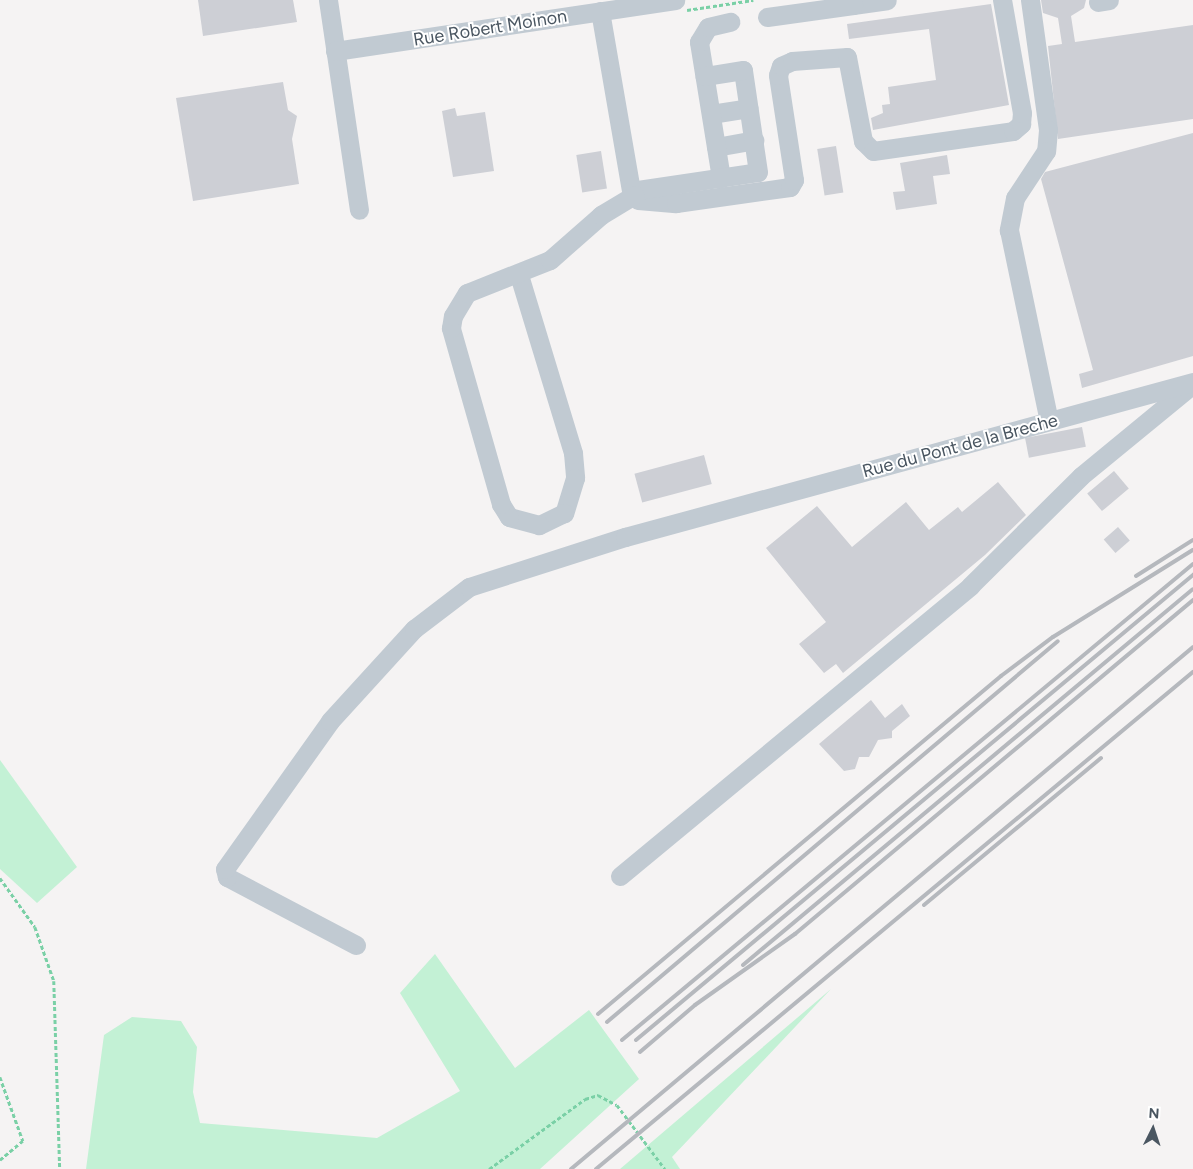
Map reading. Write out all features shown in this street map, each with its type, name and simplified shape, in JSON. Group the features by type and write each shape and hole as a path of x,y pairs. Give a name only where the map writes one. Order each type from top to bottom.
{"street":[{"path":"328,0 359,210"},
{"name":"Rue Robert Moinon","path":"335,51 675,0"},
{"path":"767,17 853,3 887,0"},
{"path":"633,193 652,203 676,203 790,187 794,180 778,74 781,66 792,61 847,57 863,141 873,151 1013,131 1021,124 1022,113 1002,0"},
{"path":"1030,0 1048,130 1046,151 1015,198 1009,230 1049,421"},
{"path":"600,11 633,193"},
{"path":"721,178 699,42 702,33 714,24 730,22"},
{"path":"519,275 573,453 575,478 564,513 539,526 509,517 501,504 451,328 453,316 467,293 519,275 550,260 600,215 633,193 758,172 743,70 704,76"},
{"path":"711,114 749,108"},
{"path":"716,146 754,140"},
{"path":"620,876 970,586 1082,476 1193,383"},
{"name":"Rue du Pont de la Breche","path":"356,944 227,877 224,869 330,720 414,628 469,587 727,510 1193,383"}],"path":[{"path":"0,878 35,927 54,981 60,1169"},
{"path":"0,1077 23,1141 0,1160"},
{"path":"489,1169 585,1099 598,1095 617,1105 664,1169"}],"green space":[{"path":"0,760 77,867 37,903 0,869"},
{"path":"435,954 515,1068 589,1010 639,1079 540,1169 86,1169 104,1035 132,1017 181,1021 197,1047 193,1092 200,1123 377,1138 460,1091 400,993"},
{"path":"831,989 672,1157 680,1169 620,1169"}],"building":[{"path":"198,0 293,0 297,22 203,36"},
{"path":"1041,0 1086,0 1084,8 1071,16 1075,42 1193,25 1193,119 1058,139 1048,46 1062,44 1058,18 1043,13"},
{"path":"991,4 1009,105 873,130 871,118 883,113 882,105 890,104 888,87 936,80 929,29 849,39 847,24"},
{"path":"283,82 288,110 297,116 292,139 299,184 193,201 176,98"},
{"path":"455,108 457,116 485,112 494,171 453,177 442,111"},
{"path":"1193,133 1193,356 1082,388 1079,374 1093,370 1041,179 1045,172"},
{"path":"836,146 843,192 825,195 817,149"},
{"path":"601,151 607,189 582,192 576,155"},
{"path":"947,155 950,174 933,176 937,204 896,210 893,192 905,191 900,163"},
{"path":"1082,427 1086,447 1029,458 1025,438"},
{"path":"704,455 712,484 642,503 634,474"},
{"path":"1114,471 1129,489 1102,511 1087,493"},
{"path":"998,482 1026,515 985,555 843,673 836,664 824,673 799,644 826,622 766,548 817,506 852,547 906,502 929,530 958,507 962,512"},
{"path":"1118,527 1130,541 1115,553 1104,539"},
{"path":"871,700 885,718 902,704 910,716 892,731 892,738 878,740 869,757 859,757 855,769 844,771 819,744"}],"railway":[{"path":"1136,576 1193,540"},
{"path":"598,1014 1001,676 1053,637 1193,550"},
{"path":"622,1040 1193,564"},
{"path":"636,1040 1193,575"},
{"path":"743,965 1193,589"},
{"path":"640,1052 695,1005 795,934 1193,600"},
{"path":"607,1022 1058,641"},
{"path":"571,1169 1193,647"},
{"path":"596,1169 1193,672"},
{"path":"924,905 1101,758"}]}
